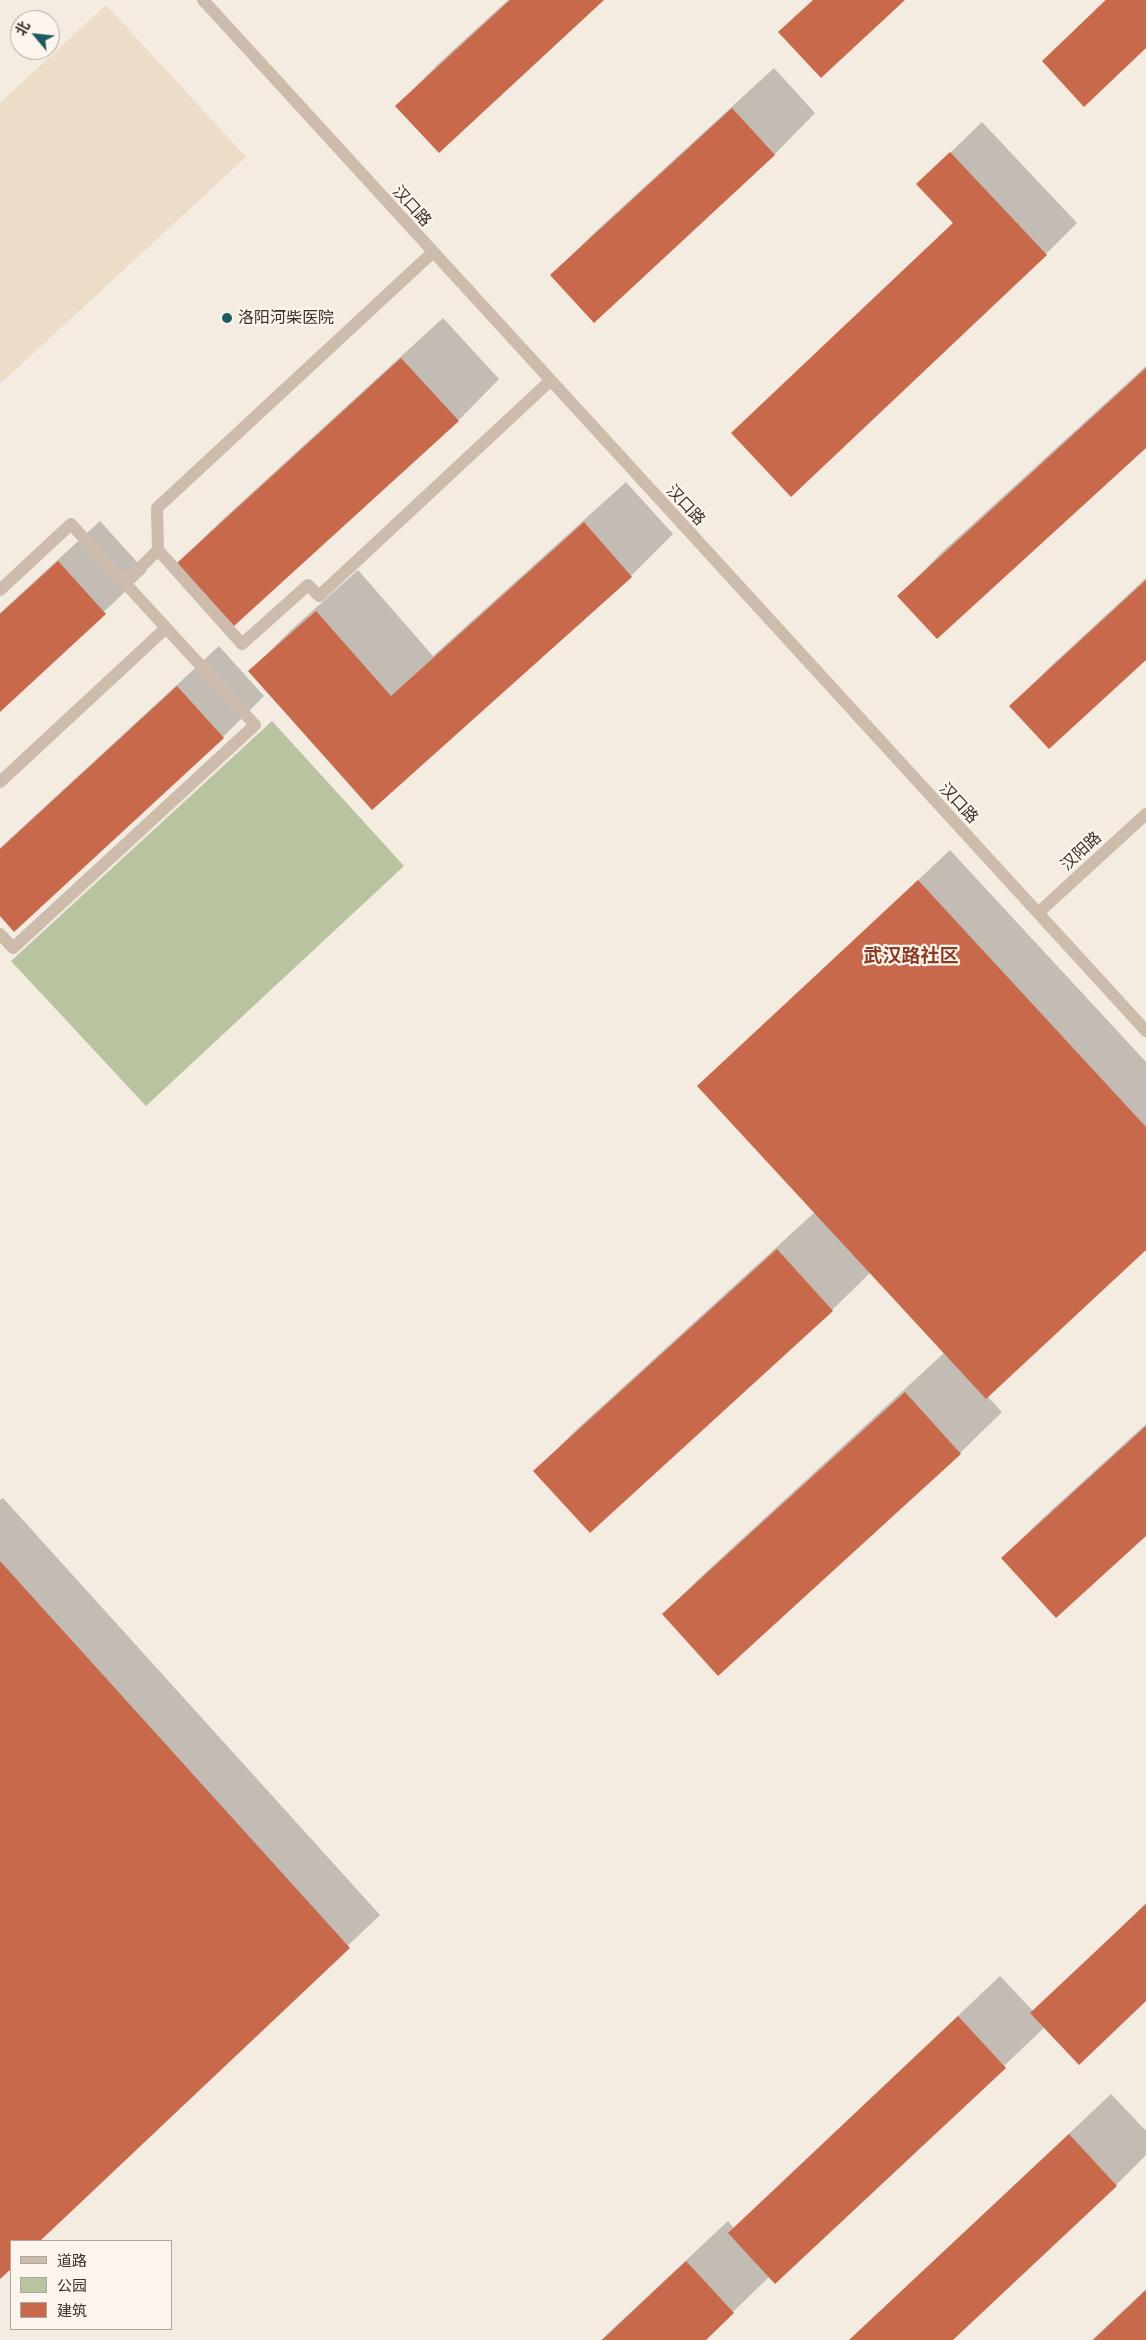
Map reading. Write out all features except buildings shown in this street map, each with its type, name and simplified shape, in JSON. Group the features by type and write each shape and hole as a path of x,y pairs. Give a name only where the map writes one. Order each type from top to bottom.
{"street":[{"name":"汉口路","path":"203,0 432,253 1146,1031"},
{"path":"432,253 157,508 158,550 242,644 308,585 319,596 550,381"},
{"path":"0,590 71,524 255,725 12,948 0,934"},
{"path":"125,583 158,550"},
{"path":"0,782 166,628"},
{"name":"汉阳路","path":"1038,913 1146,814"}],"green space":[{"path":"272,721 404,866 146,1106 11,961"}],"shaded area":[{"path":"106,5 246,157 0,384 0,103 47,60 60,60 60,48"}],"place":[{"name":"洛阳河柴医院","path":"227,318"}],"district":[{"name":"武汉路社区","path":"911,956"}]}
